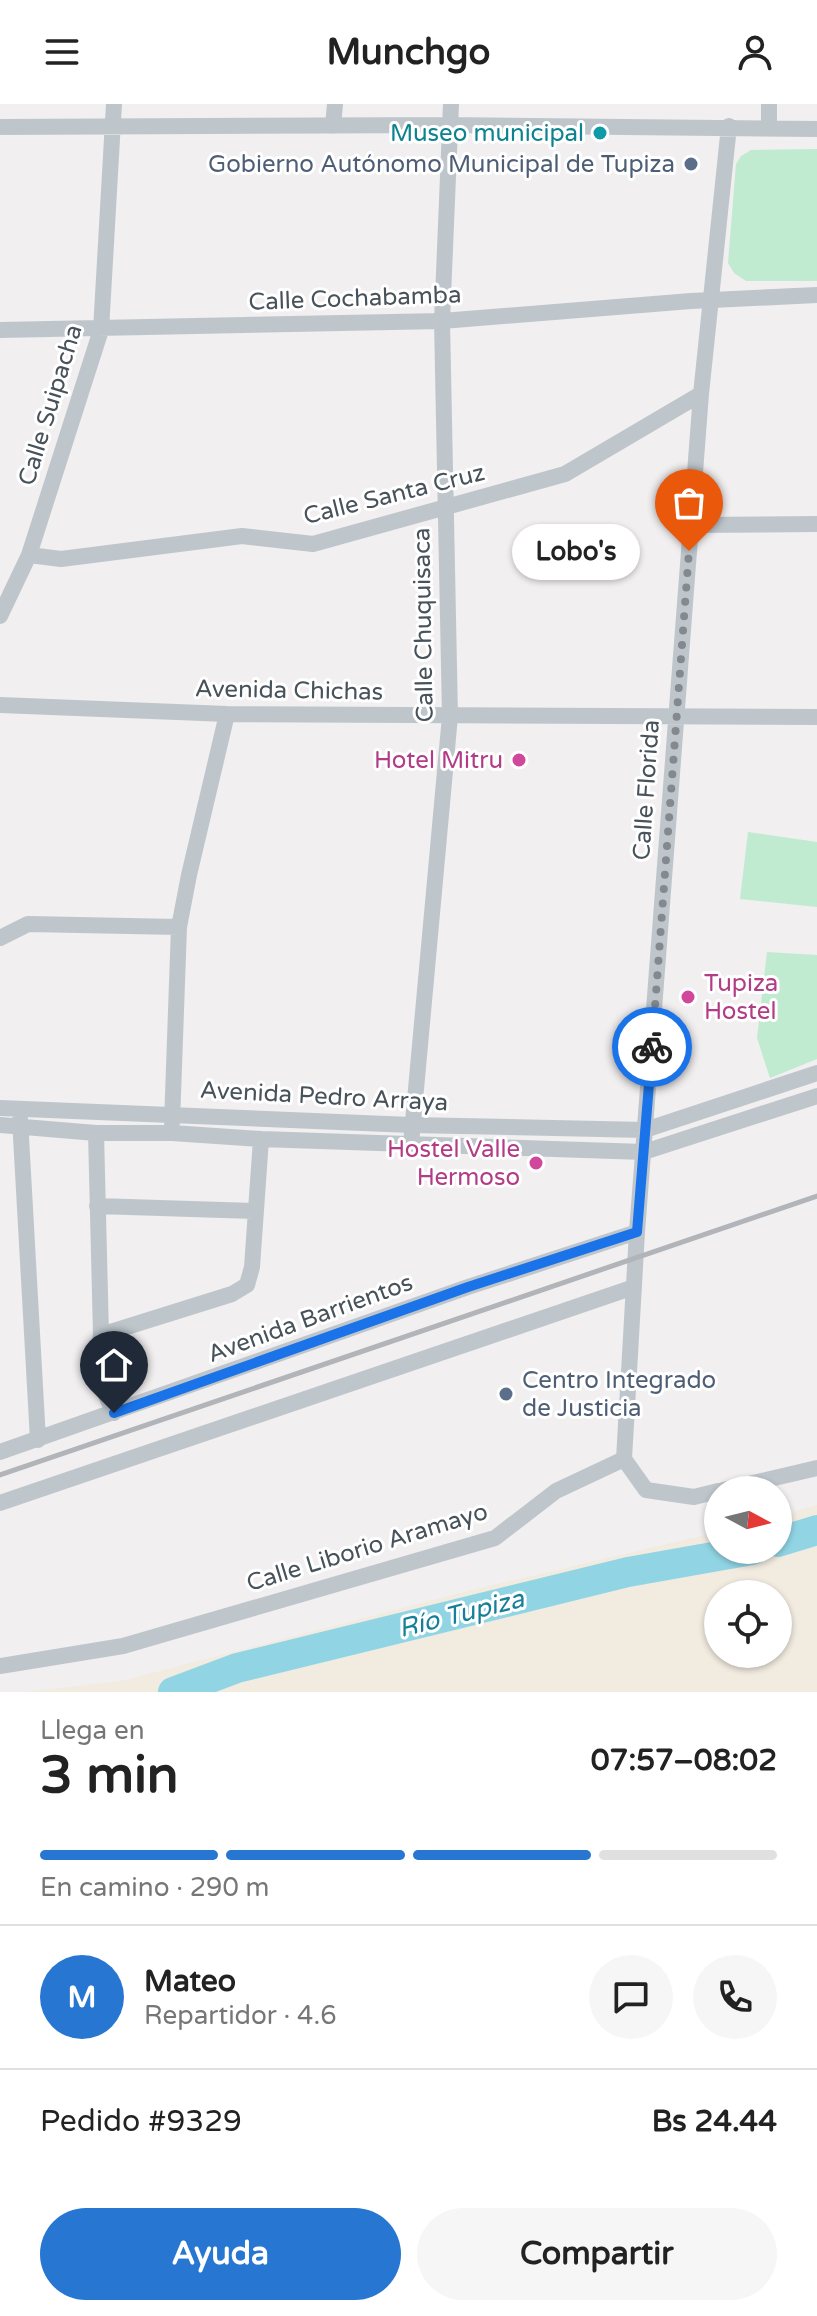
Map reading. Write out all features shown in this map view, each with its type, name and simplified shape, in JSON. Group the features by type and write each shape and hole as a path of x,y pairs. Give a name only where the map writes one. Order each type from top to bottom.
{"street":[{"name":"Calle Suipacha","path":"0,616 29,555 101,330 114,104"},
{"path":"333,126 335,104"},
{"name":"Calle Chuquisaca","path":"411,1144 450,716 442,321 451,104"},
{"path":"769,104 769,127"},
{"path":"0,127 449,125 817,129"},
{"name":"Calle Florida","path":"624,1459 637,1232 701,394 729,126"},
{"name":"Calle Cochabamba","path":"0,330 442,321 817,295"},
{"name":"Calle Santa Cruz","path":"29,555 61,559 242,536 313,544 565,474 701,394"},
{"path":"691,525 817,524"},
{"name":"Avenida Chichas","path":"0,705 227,714 817,717"},
{"path":"172,1133 179,927 227,714"},
{"path":"0,938 28,924 179,927"},
{"name":"Avenida Pedro Arraya","path":"0,1125 20,1117 173,1113 411,1125 645,1130 817,1073"},
{"name":"Avenida Pedro Arraya","path":"0,1108 20,1117 96,1133 172,1133 261,1139 644,1152 817,1096"},
{"path":"20,1117 38,1440"},
{"path":"96,1133 101,1335 96,1366 99,1381 114,1413"},
{"path":"101,1335 232,1294 247,1285 252,1267 261,1139"},
{"path":"97,1206 254,1211"},
{"name":"Avenida Barrientos","path":"0,1452 468,1287 637,1232"},
{"path":"0,1503 634,1287"},
{"path":"624,1459 646,1490 694,1497 704,1494"},
{"name":"Calle Liborio Aramayo","path":"0,1666 123,1646 495,1538 556,1491 624,1459"},
{"path":"782,1476 817,1468"}],"green space":[{"path":"817,149 817,281 746,281 734,273 728,263 736,164 741,156 751,150"},
{"path":"748,832 817,842 817,907 740,899"},
{"path":"767,952 817,955 817,1059 770,1078 757,1038"}],"sand":[{"path":"817,1505 817,1692 24,1692 121,1681 480,1588 704,1535 704,1564 792,1564 792,1512"}],"waterway":[{"name":"Río Tupiza","path":"792,1538 817,1530"},
{"name":"Río Tupiza","path":"173,1692 237,1668 628,1572 704,1559"}],"railway":[{"path":"0,1475 817,1196"}],"way so far":[{"path":"652,1047 689,551"}],"place":[{"name":"Museo municipal","path":"600,133"},
{"name":"Gobierno Autónomo Municipal de Tupiza","path":"691,164"},
{"name":"Lobo's","path":"689,551"},
{"name":"Hotel Mitru","path":"519,760"},
{"name":"Tupiza Hostel","path":"688,997"},
{"name":"Hostel Valle Hermoso","path":"536,1163"},
{"name":"Centro Integrado de Justicia","path":"506,1394"}],"route":[{"path":"114,1413 468,1287 637,1232 652,1047"}]}
